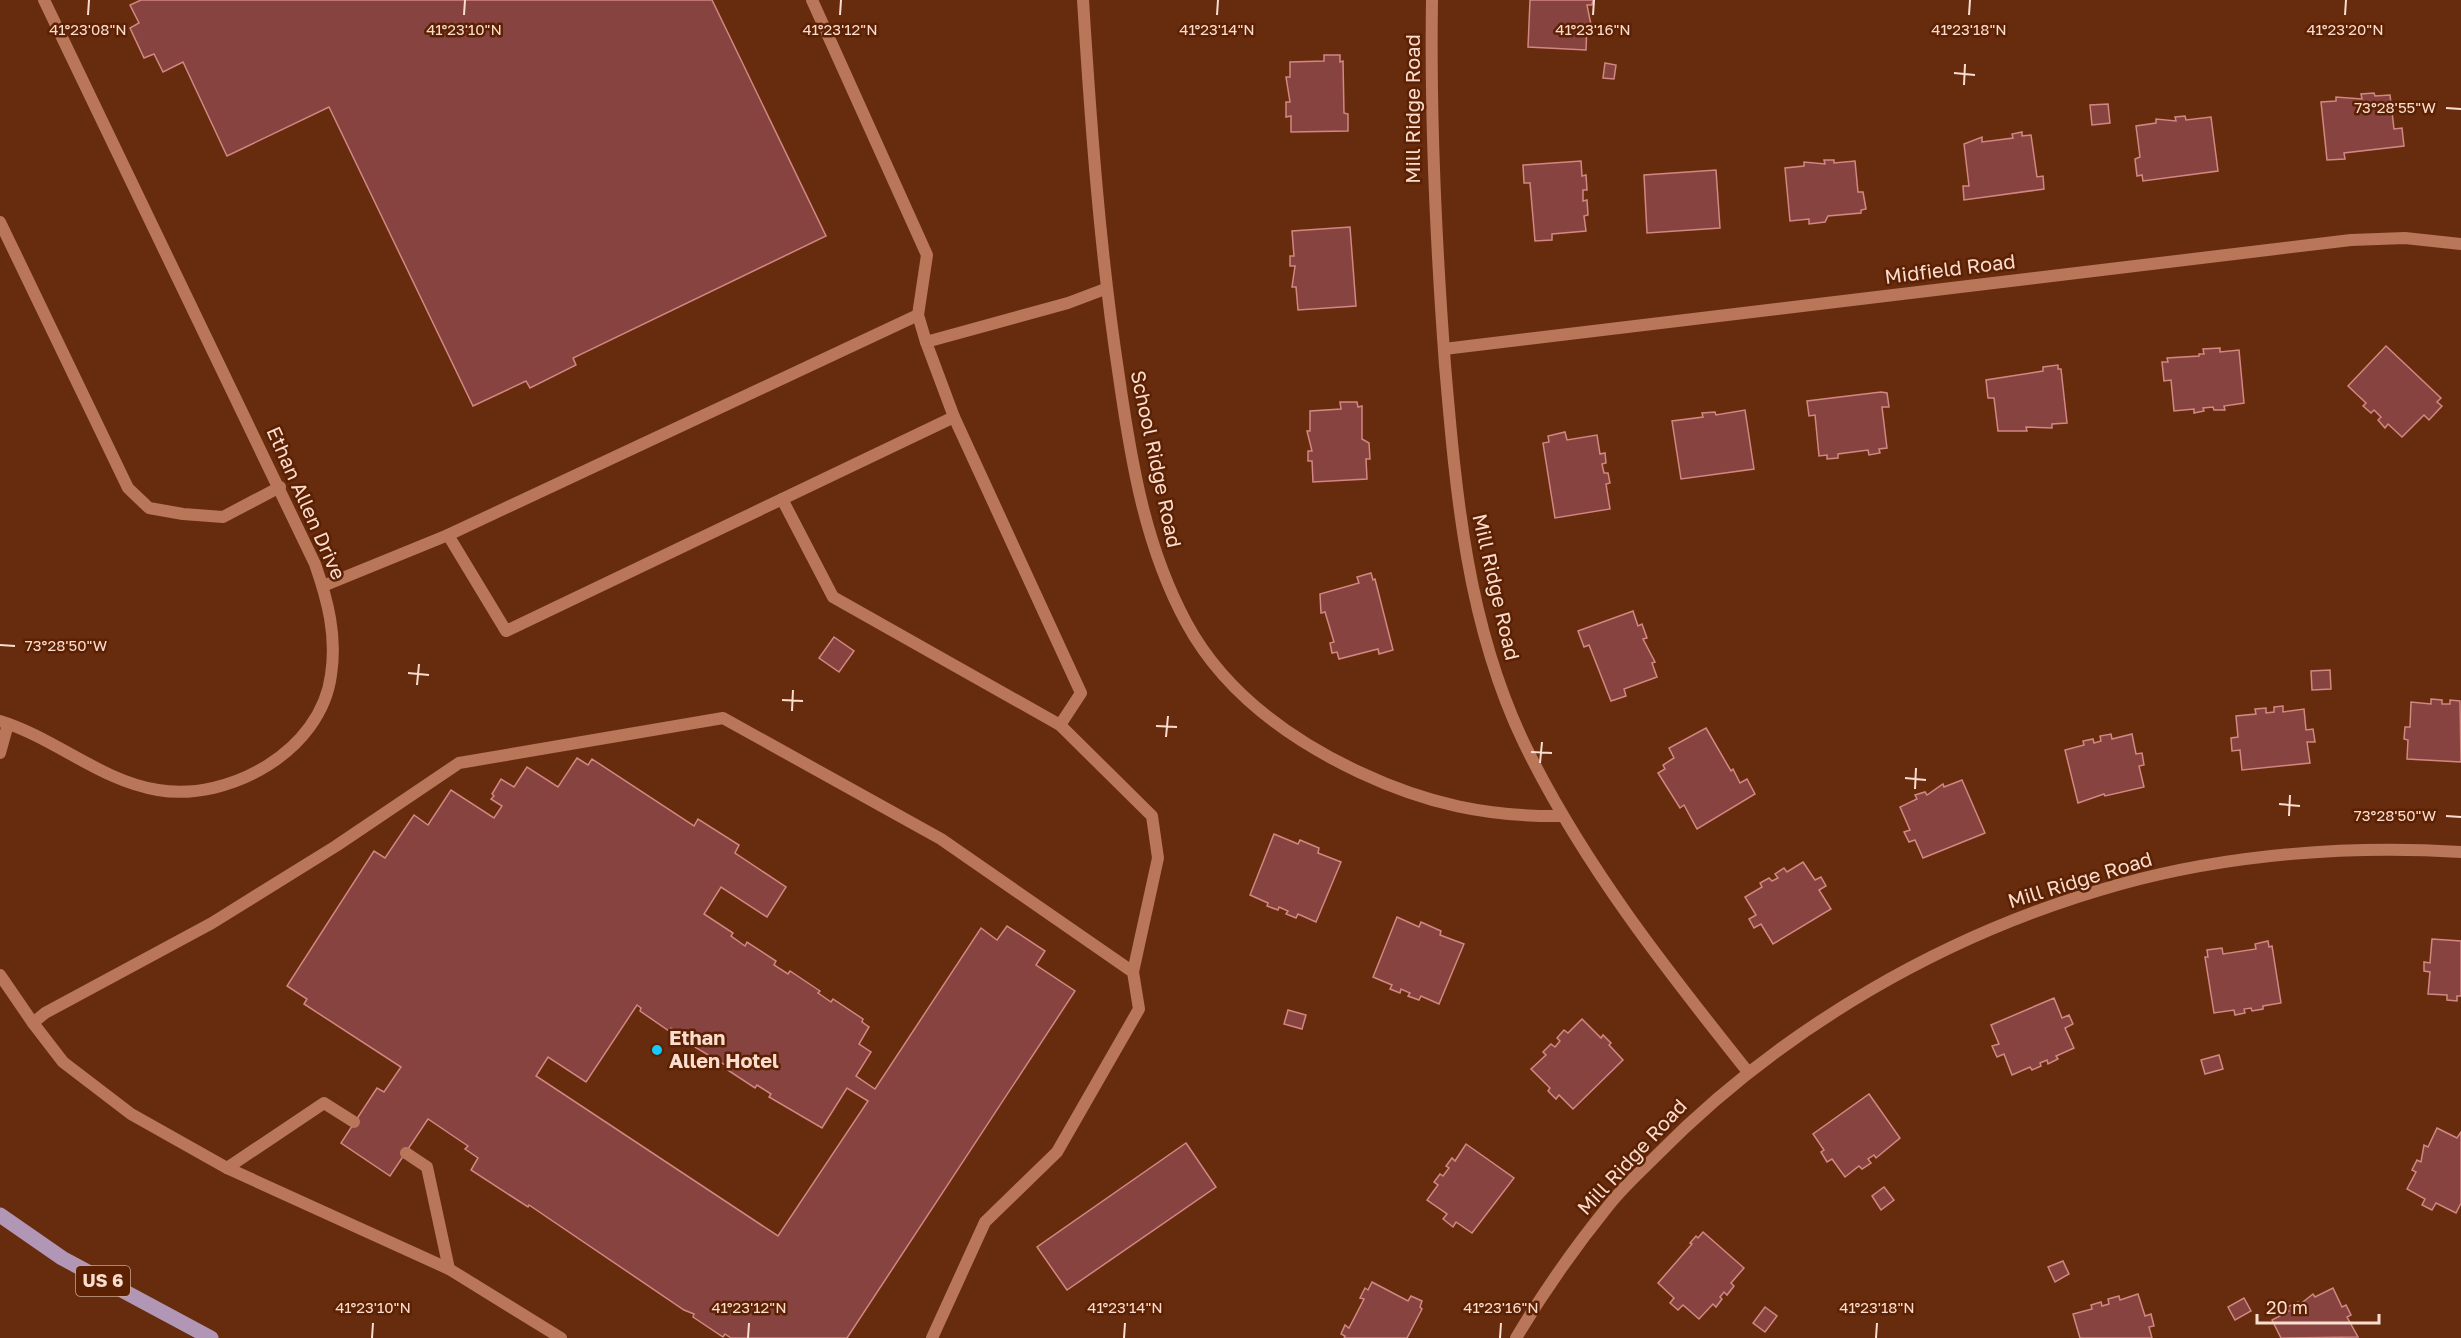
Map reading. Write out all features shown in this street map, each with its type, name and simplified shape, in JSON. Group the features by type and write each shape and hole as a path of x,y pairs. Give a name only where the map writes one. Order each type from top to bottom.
{"main road":[{"name":"US 6","path":"0,1215 62,1258 211,1338"}],"street":[{"name":"Ethan Allen Drive","path":"3,720 134,784 182,793 226,786 248,776 285,751 315,717 326,698 331,676 333,631 323,586 280,487 44,0"},
{"path":"812,0 927,255 918,315 954,417 1081,693 1060,725"},
{"name":"School Ridge Road","path":"1083,0 1091,133 1105,289 1134,469 1156,558 1187,624 1225,676 1277,725 1320,754 1386,784 1443,805 1483,813 1521,817 1563,816"},
{"name":"Mill Ridge Road","path":"1432,0 1432,183 1458,509 1471,585 1492,666 1523,741 1563,816 1608,890 1658,958 1748,1072"},
{"path":"0,222 128,488 149,508 183,514 223,516 280,487"},
{"name":"Midfield Road","path":"1444,350 2351,240 2405,238 2461,244"},
{"path":"926,342 1068,303 1105,289"},
{"path":"323,586 448,535 918,315"},
{"path":"448,535 506,631 954,417"},
{"path":"782,499 833,597 1060,725 1152,816 1158,858 1132,972 1139,1009 1057,1152 985,1222 932,1338"},
{"path":"33,1023 45,1013 212,923 336,846 459,763 723,718 941,839 1132,972"},
{"path":"0,753 3,720"},
{"name":"Mill Ridge Road","path":"1516,1338 1546,1287 1611,1203 1693,1119 1748,1072 1846,1005 1921,962 2024,915 2122,883 2230,861 2312,854 2461,852"},
{"path":"0,975 63,1062 131,1114 227,1168 449,1269 561,1338"},
{"path":"227,1168 324,1103 354,1122"},
{"path":"406,1153 427,1167 449,1269"}],"building":[{"path":"141,0 712,0 826,236 573,358 576,365 530,388 526,381 473,406 329,107 227,156 183,62 163,72 154,54 144,58 130,28 139,23 130,5"},
{"path":"1530,0 1593,0 1592,5 1587,5 1591,25 1587,25 1586,50 1528,47"},
{"path":"1324,55 1340,55 1340,62 1343,61 1344,113 1348,114 1348,131 1291,132 1291,116 1286,117 1286,102 1290,102 1286,77 1290,77 1290,62 1324,61"},
{"path":"1605,63 1616,65 1614,79 1603,78"},
{"path":"2374,93 2375,96 2390,95 2394,129 2402,128 2404,146 2344,153 2345,159 2327,160 2321,102 2336,101 2336,97 2362,99 2361,94"},
{"path":"2108,104 2110,123 2092,125 2090,105"},
{"path":"2185,116 2186,120 2211,117 2218,171 2143,181 2142,175 2137,176 2135,159 2140,157 2136,126 2156,123 2156,119 2176,121 2175,117"},
{"path":"2022,132 2022,136 2031,135 2037,177 2043,176 2044,189 1964,200 1963,186 1969,186 1964,144 1982,137 1982,142 2013,138 2012,134"},
{"path":"1824,160 1834,160 1834,163 1855,161 1858,192 1863,192 1866,209 1861,210 1861,213 1828,216 1825,222 1809,224 1809,219 1790,221 1785,168 1804,166 1804,162 1825,164"},
{"path":"1581,161 1582,176 1586,175 1587,190 1583,190 1583,201 1587,200 1588,215 1584,216 1586,231 1552,234 1552,240 1535,241 1530,183 1524,183 1523,165"},
{"path":"1716,170 1720,228 1647,233 1644,175"},
{"path":"1350,227 1356,306 1298,310 1296,287 1292,287 1295,266 1290,266 1290,256 1294,256 1292,231"},
{"path":"2386,346 2441,398 2437,402 2442,406 2429,420 2424,415 2402,437 2388,424 2385,428 2378,420 2381,417 2374,410 2371,413 2363,406 2366,403 2348,386"},
{"path":"2220,348 2220,352 2239,350 2244,403 2224,406 2225,410 2214,410 2213,407 2203,408 2204,411 2194,413 2194,409 2174,411 2171,380 2164,381 2162,362 2168,362 2167,358 2199,356 2199,354 2204,354 2203,349"},
{"path":"2058,365 2058,369 2061,369 2067,423 2052,424 2052,428 2026,427 2027,431 1998,431 1994,398 1988,398 1986,380 2043,371 2043,367"},
{"path":"1887,393 1889,407 1882,407 1887,448 1879,449 1880,453 1869,455 1868,450 1838,454 1838,458 1827,459 1827,455 1819,456 1815,415 1809,416 1807,401"},
{"path":"1340,402 1357,402 1358,407 1362,406 1362,439 1369,443 1370,459 1366,459 1367,479 1313,482 1312,461 1308,461 1308,451 1312,451 1307,431 1310,431 1310,411 1341,409"},
{"path":"1745,410 1754,469 1681,479 1672,421 1703,417 1702,413 1715,412 1716,415"},
{"path":"1565,432 1567,440 1597,435 1600,454 1605,453 1606,463 1602,464 1604,473 1608,473 1610,483 1606,484 1610,509 1555,518 1543,443 1549,442 1548,436"},
{"path":"1371,573 1373,580 1375,579 1393,650 1379,654 1378,649 1339,659 1337,652 1332,653 1330,643 1334,642 1325,612 1321,613 1320,594 1359,583 1357,577"},
{"path":"1633,611 1638,626 1642,624 1647,638 1643,639 1655,662 1652,663 1657,677 1624,689 1626,696 1611,701 1589,645 1584,647 1578,631"},
{"path":"834,637 854,651 839,672 819,658"},
{"path":"2330,670 2331,689 2312,690 2311,671"},
{"path":"2431,699 2442,700 2442,704 2450,704 2450,700 2460,701 2461,762 2407,759 2408,740 2404,739 2405,727 2410,727 2411,702 2431,704"},
{"path":"2283,706 2283,712 2304,709 2306,730 2313,729 2315,742 2307,742 2310,763 2242,770 2240,750 2232,751 2231,738 2238,737 2236,716 2256,714 2255,709 2266,708 2266,713 2274,712 2274,707"},
{"path":"1706,728 1731,771 1733,769 1740,783 1747,779 1755,794 1697,829 1684,805 1680,808 1658,773 1665,769 1663,765 1674,758 1669,748"},
{"path":"2111,734 2112,739 2132,734 2136,754 2142,753 2144,765 2139,766 2144,787 2105,796 2104,794 2078,803 2065,750 2084,745 2083,741 2093,739 2094,743 2101,741 2100,736"},
{"path":"577,758 588,765 592,759 694,826 698,819 739,845 735,853 786,887 767,917 721,887 704,914 733,933 731,936 745,946 747,942 776,961 774,965 788,974 790,971 820,991 818,993 831,1002 833,999 863,1019 862,1022 869,1027 859,1044 871,1052 856,1076 875,1089 981,928 997,940 1007,926 1045,951 1036,965 1075,991 847,1338 731,1338 725,1334 723,1337 693,1317 694,1314 684,1310 529,1205 528,1207 471,1170 478,1158 465,1149 468,1146 428,1119 390,1176 341,1143 377,1088 384,1092 401,1067 304,1004 307,999 287,986 374,851 385,858 414,815 428,825 451,790 494,818 502,806 491,799 501,779 514,787 527,767 558,787","holes":["637,1005 641,1008 640,1011 669,1031 671,1028 684,1037 683,1040 727,1066 726,1069 755,1088 757,1085 771,1094 769,1097 822,1128 847,1088 868,1101 778,1236 536,1076 548,1057 586,1082"]},
{"path":"1962,780 1985,833 1923,858 1915,840 1909,842 1904,832 1910,830 1900,807 1917,799 1915,795 1925,792 1927,795 1943,784 1944,787"},
{"path":"1274,834 1298,844 1300,840 1319,848 1318,853 1341,862 1316,922 1298,914 1296,918 1286,914 1288,911 1279,907 1278,910 1267,906 1268,903 1250,895"},
{"path":"1803,862 1815,880 1821,877 1826,886 1819,890 1831,909 1773,944 1761,924 1754,928 1749,919 1756,915 1745,897 1762,887 1760,883 1769,878 1772,881 1778,878 1775,874 1784,868 1787,872"},
{"path":"1397,917 1419,927 1421,922 1441,931 1440,935 1464,944 1439,1004 1421,996 1419,1000 1408,996 1410,993 1401,989 1400,993 1390,989 1392,985 1373,977"},
{"path":"2432,939 2461,941 2461,996 2457,996 2457,1001 2447,1000 2447,995 2428,994 2430,972 2424,971 2424,962 2430,963"},
{"path":"2268,941 2269,947 2272,946 2281,1003 2263,1006 2263,1009 2252,1011 2251,1008 2244,1009 2245,1013 2235,1015 2234,1010 2214,1013 2205,957 2208,957 2207,950 2222,948 2223,954 2256,949 2255,944"},
{"path":"2054,998 2062,1018 2069,1015 2073,1024 2065,1028 2074,1048 2056,1056 2058,1059 2048,1064 2047,1060 2032,1070 2030,1067 2012,1075 2004,1054 1997,1057 1992,1046 1999,1044 1991,1025"},
{"path":"1288,1010 1306,1015 1302,1029 1284,1024"},
{"path":"1582,1019 1601,1038 1603,1035 1611,1043 1609,1045 1623,1060 1573,1109 1559,1095 1556,1099 1548,1091 1550,1088 1531,1069 1546,1055 1543,1052 1551,1044 1555,1047 1560,1041 1557,1038 1564,1030 1568,1033"},
{"path":"2219,1055 2223,1069 2205,1074 2201,1060"},
{"path":"1869,1094 1900,1138 1876,1158 1874,1155 1868,1159 1871,1163 1862,1169 1859,1166 1845,1177 1832,1159 1827,1162 1821,1152 1824,1150 1813,1134"},
{"path":"2437,1128 2457,1138 2461,1132 2461,1203 2456,1213 2436,1203 2432,1210 2422,1205 2425,1199 2407,1189 2416,1172 2412,1170 2417,1160 2421,1162 2424,1145 2428,1147"},
{"path":"1186,1143 1216,1187 1067,1290 1037,1247"},
{"path":"1466,1144 1514,1178 1472,1233 1456,1222 1453,1227 1443,1219 1447,1214 1427,1200 1438,1185 1434,1182 1440,1174 1443,1176 1449,1168 1446,1166 1452,1158 1455,1161"},
{"path":"1884,1187 1894,1200 1881,1210 1872,1196"},
{"path":"1703,1232 1744,1268 1731,1283 1734,1286 1727,1295 1724,1292 1716,1307 1713,1304 1699,1319 1683,1305 1678,1310 1670,1303 1674,1298 1658,1283 1692,1244 1690,1243 1696,1236 1698,1238"},
{"path":"2063,1261 2069,1274 2055,1282 2048,1267"},
{"path":"1372,1282 1408,1301 1411,1296 1422,1301 1420,1307 1422,1309 1407,1338 1344,1338 1345,1336 1341,1334 1345,1325 1349,1328 1364,1299 1360,1298 1365,1288 1368,1290"},
{"path":"2333,1288 2342,1307 2346,1305 2351,1315 2347,1317 2358,1337 2281,1338 2272,1320 2289,1311 2287,1307 2298,1302 2299,1305 2313,1294 2315,1297"},
{"path":"2138,1294 2145,1316 2151,1314 2154,1326 2149,1327 2152,1338 2080,1338 2073,1314 2092,1309 2091,1305 2101,1302 2102,1306 2109,1304 2108,1299 2119,1296 2120,1300"},
{"path":"2244,1298 2251,1311 2235,1320 2228,1307"},
{"path":"1765,1307 1777,1316 1765,1332 1753,1323"}],"place":[{"name":"Ethan Allen Hotel","path":"657,1050"}]}
